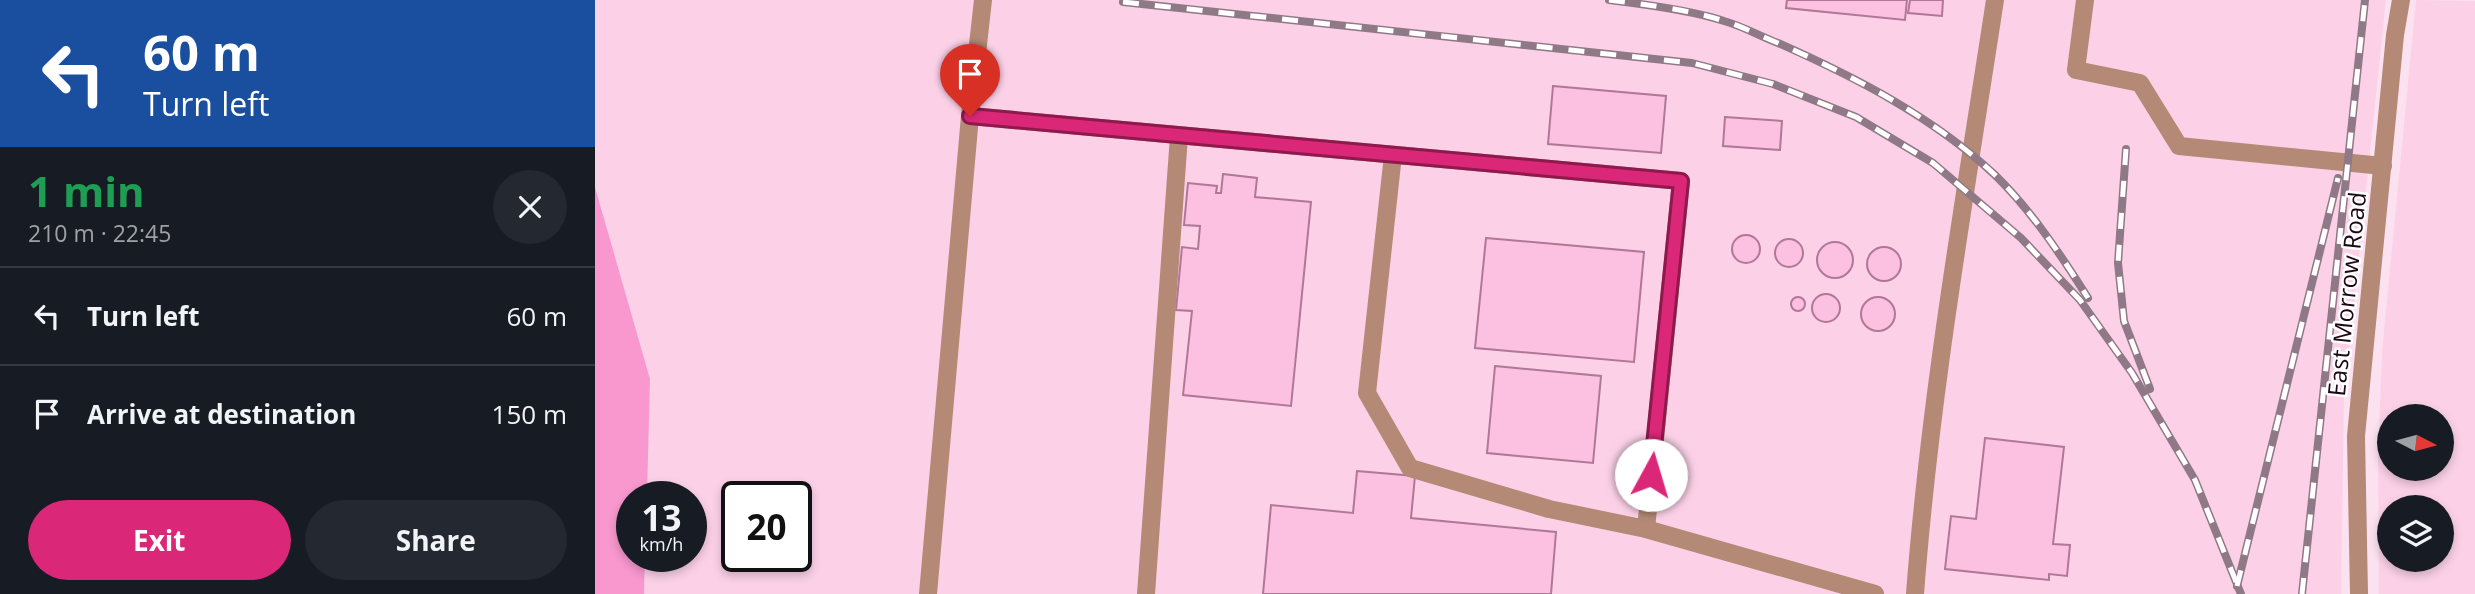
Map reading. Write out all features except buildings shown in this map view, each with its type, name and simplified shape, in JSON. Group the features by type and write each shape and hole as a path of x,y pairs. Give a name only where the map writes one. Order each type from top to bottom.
{"street":[{"path":"928,594 970,116 983,0"},
{"path":"1915,594 1923,495 1995,0"},
{"path":"2085,0 2076,70 2140,83 2179,146 2383,166"},
{"name":"East Morrow Road","path":"2359,594 2356,436 2395,35 2401,0"},
{"path":"970,116 1681,181 1646,529"},
{"path":"1146,594 1179,136"},
{"path":"1393,155 1367,393 1410,467 1549,509 1646,529 1875,594"}],"shaded area":[{"path":"595,0 2386,0 2344,398 2341,594 644,594 645,572 707,572 707,481 647,481 650,379 595,187"},
{"path":"2416,0 2475,1 2475,594 2379,594 2379,572 2454,572 2454,495 2378,495 2378,481 2454,481 2454,404 2380,404 2382,352"},
{"path":"595,187 650,379 647,481 616,481 616,572 645,572 644,594 595,594"}],"railway":[{"path":"1609,0 1682,11 1737,26 1836,70 1892,100 1946,135 1995,175 2045,233 2088,298"},
{"path":"2302,594 2365,0"},
{"path":"1123,2 1692,63 1773,84 1856,117 1933,163 2021,238 2080,300 2132,373 2195,480 2241,594"},
{"path":"2126,149 2118,263 2124,321 2150,389"},
{"path":"2237,586 2338,178"}],"route":[{"path":"970,116 1681,181 1651,475"}]}
